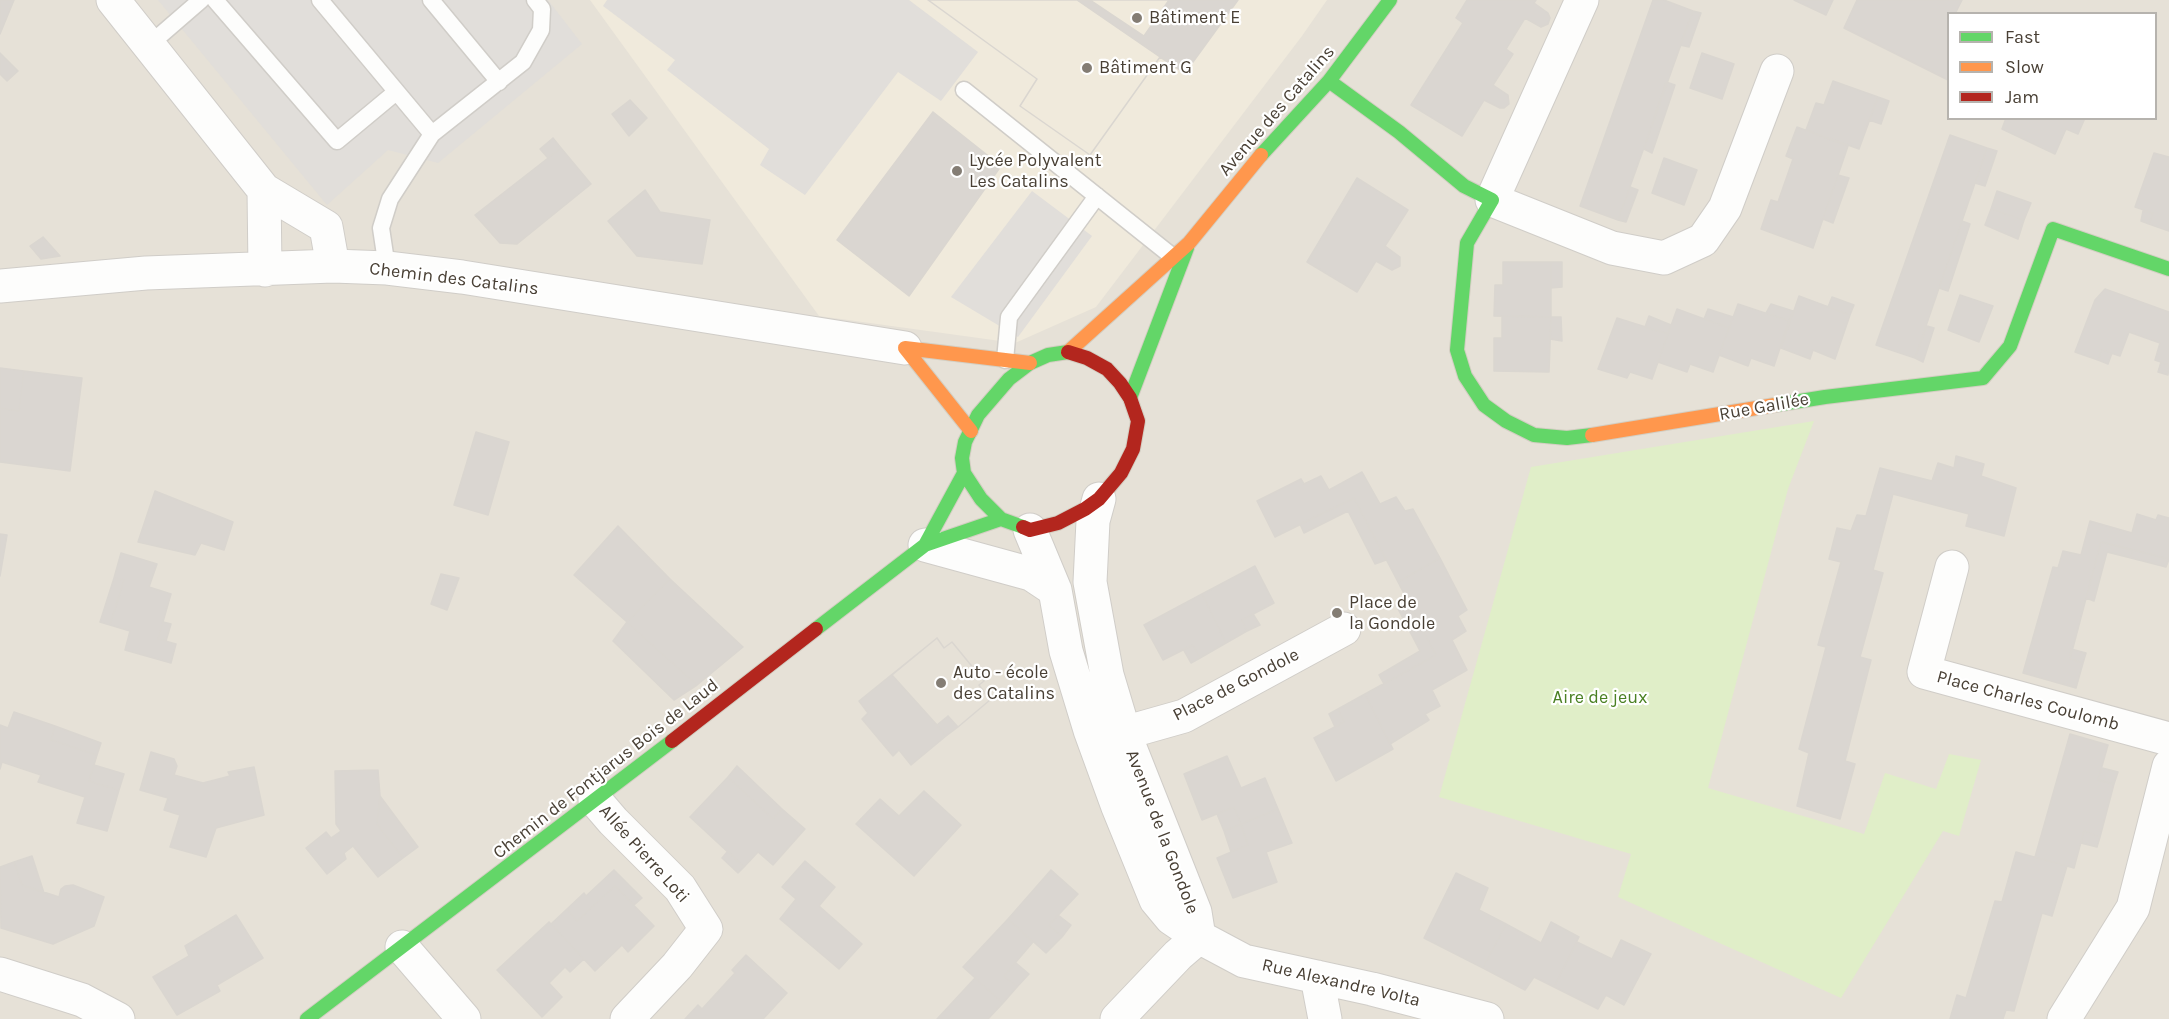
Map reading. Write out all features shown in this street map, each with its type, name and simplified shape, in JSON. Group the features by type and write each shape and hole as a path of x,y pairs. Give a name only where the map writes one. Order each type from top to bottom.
{"street":[{"path":"113,0 264,190 326,226 333,266"},
{"name":"Avenue des Catalins","path":"1068,352 1189,243 1260,156 1329,81 1390,0"},
{"name":"Rue Galilée","path":"1582,0 1492,200 1467,243 1457,350 1465,376 1484,405 1506,421 1534,435 1568,438 1602,434 1825,397 1983,378 2010,346 2053,229 2169,269"},
{"path":"1329,81 1399,132 1464,186 1492,200 1612,248 1665,258 1703,240 1725,208 1777,71"},
{"path":"264,190 265,270"},
{"name":"Avenue des Catalins","path":"1130,398 1189,243"},
{"name":"Chemin des Catalins","path":"0,286 146,273 333,266 387,268 473,279 905,348"},
{"path":"905,348 1030,363"},
{"path":"905,348 971,430"},
{"path":"925,545 1016,525 1058,523 1100,499 1121,473 1133,449 1137,421 1130,398 1120,383 1107,369 1088,358 1068,352 1048,355 1030,363 1009,379 992,397 978,415 965,442 962,458 964,473 981,499 1016,525"},
{"path":"925,545 964,473"},
{"name":"Avenue de la Gondole","path":"1100,499 1093,520 1090,582 1107,675 1125,735 1195,912 1199,938"},
{"name":"Avenue de la Gondole","path":"1016,525 1055,591 1066,651 1090,730 1156,900 1171,918 1199,938"},
{"path":"925,545 1031,574 1055,591"},
{"name":"Chemin de Fontjarus Bois de Laud","path":"306,1019 595,800 925,545"},
{"name":"Place Charles Coulomb","path":"1952,567 1924,672 2169,739"},
{"name":"Place de Gondole","path":"1125,735 1184,716 1344,629"},
{"path":"2064,1019 2133,908 2169,766"},
{"name":"Allée Pierre Loti","path":"595,800 680,888 706,929 677,966 627,1019"},
{"path":"1117,1019 1178,955 1199,938"},
{"name":"Rue Alexandre Volta","path":"1199,938 1244,961 1317,976 1487,1019"},
{"path":"402,947 464,1019"},
{"path":"0,974 82,1000 118,1019"},
{"path":"1317,976 1325,1019"}],"lane":[{"path":"149,45 201,0"},
{"path":"215,0 337,141 396,92"},
{"path":"320,0 432,134"},
{"path":"431,0 499,82"},
{"path":"387,268 381,228 390,199 432,134 523,62 541,30 542,9 535,0"},
{"path":"964,90 1173,257"},
{"path":"1005,360 1008,317 1097,196"}],"shaded area":[{"path":"0,0 2169,0 2169,1019 0,1019"},
{"path":"158,0 548,0 582,44 438,163 388,150 327,205"},
{"name":"Lycée Polyvalent Les Catalins","path":"590,0 1327,0 1096,307 1015,343 819,316"},
{"path":"607,0 909,0 978,52 941,101 898,72 805,195 760,165 769,149 667,70 675,60 603,6"},
{"path":"1032,191 1092,236 1018,337 951,297"}],"green space":[{"name":"Aire de jeux","path":"1814,421 1788,489 1708,788 1864,834 1885,773 1936,789 1949,754 1981,760 1959,836 1943,831 1841,998 1618,897 1631,854 1439,797 1531,467"}],"building":[{"path":"0,0 14,0 0,34"},
{"name":"Bâtiment G","path":"928,0 1238,0 1185,73 1160,57 1090,155 1020,106 1037,79"},
{"name":"Bâtiment G","path":"928,0 1077,0 1160,57 1090,155 1020,106 1037,79"},
{"name":"Bâtiment E","path":"1090,0 1169,0 1144,36"},
{"path":"1467,0 1536,0 1534,3 1548,13 1550,18 1548,24 1541,27 1525,18 1506,49 1513,54 1493,85 1508,95 1509,104 1500,108 1484,100 1462,136 1411,105 1463,23 1456,18"},
{"path":"1653,0 1664,0 1693,11 1618,220 1580,206"},
{"path":"1794,0 1833,0 1826,15"},
{"path":"1857,0 1962,0 1956,12 1947,12 1947,80 1844,28"},
{"path":"1693,11 1701,13 1689,47 1680,45"},
{"path":"0,53 18,71 7,81 0,74"},
{"path":"1702,53 1734,64 1722,99 1690,88"},
{"path":"1833,81 1878,97 1859,149 1806,130 1816,103 1824,105"},
{"path":"1666,82 1675,85 1652,153 1644,149"},
{"path":"1878,97 1889,101 1881,124 1869,120"},
{"path":"630,100 647,118 629,136 612,114"},
{"path":"933,112 1001,166 909,296 837,240"},
{"path":"2005,120 2084,120 2078,134 2066,129 2055,154 2002,129"},
{"path":"1797,127 1848,146 1813,248 1761,229 1771,200 1778,202 1793,159 1786,156"},
{"path":"1950,135 1987,148 1915,358 1876,345"},
{"path":"553,138 561,148 548,158 540,149"},
{"path":"561,148 591,184 517,244 500,243 475,215"},
{"path":"1987,148 1997,151 1985,186 1975,183"},
{"path":"2154,153 2169,157 2169,231 2149,224 2153,213 2135,207"},
{"path":"1664,158 1697,170 1684,205 1652,193"},
{"path":"1838,175 1849,178 1833,223 1823,219"},
{"path":"1357,178 1408,210 1385,246 1400,257 1400,266 1392,270 1376,261 1357,292 1307,262"},
{"path":"1630,187 1638,190 1626,222 1618,220"},
{"path":"645,190 660,212 710,220 702,264 637,256 608,221"},
{"path":"1997,191 2031,203 2024,220 1991,209"},
{"path":"1991,209 2024,220 2018,239 1985,225"},
{"path":"2143,211 2153,213 2149,224 2141,221"},
{"path":"1962,221 1970,224 1948,291 1939,288"},
{"path":"43,237 60,256 41,259 30,246"},
{"path":"1503,262 1551,262 1551,317 1494,316 1495,285 1503,285"},
{"path":"1551,262 1562,262 1562,287 1551,288"},
{"path":"2105,289 2169,312 2169,365 2155,360 2160,343 2129,332 2120,356 2102,350 2098,360 2075,352 2095,300"},
{"path":"1960,295 1993,306 1979,342 1948,330"},
{"path":"1799,296 1850,315 1835,359 1813,350 1810,359 1781,348"},
{"path":"1832,297 1854,305 1850,315 1828,307"},
{"path":"1738,304 1789,321 1774,366 1751,358 1748,366 1719,355"},
{"path":"1771,304 1793,311 1789,321 1766,313"},
{"path":"1677,309 1729,328 1713,372 1690,364 1687,372 1658,362"},
{"path":"1708,309 1733,317 1729,328 1704,319"},
{"path":"1502,316 1551,317 1549,372 1494,371 1494,338 1502,338"},
{"path":"1649,316 1671,325 1668,334 1645,327"},
{"path":"1551,317 1561,317 1562,341 1550,339"},
{"path":"1617,318 1668,334 1652,379 1630,372 1627,378 1598,369"},
{"path":"1927,326 1934,328 1923,362 1915,358"},
{"path":"2102,350 2112,353 2108,364 2098,360"},
{"path":"2161,362 2169,365 2168,375 2158,372"},
{"path":"0,368 24,371 19,411 0,408"},
{"path":"24,371 82,378 70,471 0,462 0,408 19,411"},
{"path":"476,432 509,442 488,515 454,505"},
{"path":"1956,456 1984,464 1981,476 2016,488 2004,536 1966,526 1969,514 1893,494 1873,570 1883,573 1860,657 1871,660 1845,761 1855,764 1840,819 1797,806 1809,753 1799,749 1826,647 1818,645 1841,562 1829,559 1837,528 1851,531 1857,515 1866,516 1880,468 1932,481 1938,463 1954,468"},
{"path":"1362,472 1380,504 1396,497 1405,511 1413,509 1440,558 1398,582 1354,498 1275,537 1257,501 1301,479 1304,484 1321,476 1329,490"},
{"path":"155,491 233,522 224,550 201,543 195,555 138,542"},
{"path":"1354,498 1386,560 1375,564 1348,511 1304,533 1300,524"},
{"path":"2137,514 2156,520 2158,515 2169,518 2169,559 2101,542 2070,659 2083,663 2076,688 2023,673 2053,567 2058,568 2063,551 2081,555 2090,521 2132,533"},
{"path":"618,526 670,579 627,622 574,575"},
{"path":"0,534 7,535 0,576"},
{"path":"2101,542 2133,550 2131,558 2107,552 2094,601 2086,598"},
{"path":"2133,550 2169,559 2166,567 2131,558"},
{"path":"121,553 157,564 149,587 171,594 158,639 176,644 171,663 125,650 130,631 110,625 124,580 114,578"},
{"path":"1440,558 1467,610 1458,616 1466,631 1452,640 1467,670 1432,690 1440,706 1425,714 1429,720 1390,744 1365,694 1436,655 1398,582"},
{"path":"1255,566 1274,603 1242,620 1247,631 1226,643 1202,594"},
{"path":"441,574 459,578 447,610 431,604"},
{"path":"114,578 124,580 110,625 100,622"},
{"path":"670,579 743,647 697,685 627,622"},
{"path":"1202,594 1226,643 1200,658 1193,645 1163,660 1144,625"},
{"path":"1406,598 1436,655 1384,684 1379,675 1420,651 1396,605"},
{"path":"1253,614 1260,625 1247,631 1242,620"},
{"path":"163,622 171,624 166,641 158,639"},
{"path":"627,622 697,685 674,700 613,641"},
{"path":"937,638 944,648 952,642 984,681 979,685 990,700 958,727 948,716 937,725 946,736 911,765 899,750 893,756 862,719 868,713 859,701"},
{"name":"Auto - école des Catalins","path":"937,638 944,648 952,642 984,681 979,685 990,700 958,727 948,716 937,725 892,675"},
{"path":"1193,645 1200,658 1191,663 1183,649"},
{"path":"2071,649 2086,653 2083,663 2070,659"},
{"path":"1365,694 1393,749 1336,781 1314,738 1344,722 1338,709"},
{"path":"1338,709 1344,722 1335,727 1329,714"},
{"path":"14,712 55,726 51,740 97,755 89,781 119,790 107,831 77,823 85,797 38,782 41,775 2,762 0,769 0,725 8,728"},
{"path":"948,716 958,727 946,736 937,725"},
{"path":"55,726 101,743 97,755 51,740"},
{"path":"2070,734 2108,745 2098,780 2114,784 2100,837 2084,831 2074,868 2035,857"},
{"path":"151,752 174,759 177,766 174,775 203,783 230,776 228,772 254,767 264,815 216,828 206,857 170,847 180,815 164,810 168,798 140,790"},
{"path":"1227,756 1241,788 1265,778 1278,809 1241,824 1234,807 1202,820 1184,774"},
{"path":"94,765 124,774 119,790 89,781"},
{"path":"737,766 782,809 773,819 728,777"},
{"path":"2102,768 2118,772 2114,784 2098,780"},
{"path":"378,770 380,796 377,824 403,858 378,877 353,846 344,853 346,859 327,874 306,848 326,832 331,838 341,831 336,824 335,771"},
{"path":"728,777 773,819 782,809 805,829 773,865 758,852 744,867 690,817"},
{"path":"924,791 961,825 914,876 856,824 880,799 899,816"},
{"path":"380,796 418,847 403,858 377,824"},
{"path":"1234,807 1241,824 1224,831 1217,814"},
{"path":"1278,809 1292,843 1266,852 1277,882 1233,898 1217,858 1248,845 1241,824"},
{"path":"1241,824 1248,845 1231,852 1224,831"},
{"path":"2084,831 2100,837 2097,847 2081,843"},
{"path":"728,851 744,867 738,873 722,858"},
{"path":"2016,852 2067,866 2052,916 2042,913 2014,1011 2006,1010 2003,1019 1950,1019 1957,995 1966,998 1995,901 2002,902"},
{"path":"32,856 44,893 22,885 14,862"},
{"path":"805,861 835,887 819,906 862,944 839,969 780,919 796,899 782,887"},
{"path":"14,862 22,885 59,897 61,889 73,885 104,897 94,926 53,944 1,928 0,867"},
{"path":"614,870 642,898 634,905 615,886 577,921 567,909 584,893 586,896"},
{"path":"1051,870 1078,894 1049,925 1062,937 1046,953 1008,919"},
{"path":"1456,873 1488,888 1479,910 1506,924 1483,968 1424,938"},
{"path":"615,886 654,926 628,952 622,945 595,971 551,924 567,909 577,921"},
{"path":"236,915 263,958 217,985 220,991 177,1015 153,977 189,956 185,946"},
{"path":"1058,915 1071,925 1062,937 1049,925"},
{"path":"1008,919 1033,942 1004,976 1017,987 1003,1003 963,967"},
{"path":"549,922 584,959 570,972 565,967 549,983 562,997 542,1017 497,970"},
{"path":"1551,922 1579,937 1554,987 1534,977 1525,990 1483,968 1506,924 1541,943"},
{"path":"1621,940 1651,954 1624,1005 1606,995 1598,1009 1554,987 1577,942 1612,959"},
{"path":"746,955 787,993 763,1019 685,1019 698,1005 702,1009 735,973 732,970"},
{"path":"1016,963 1029,974 1017,987 1004,976"},
{"path":"975,978 1003,1003 988,1019 937,1019"}],"traffic: fast":[{"path":"1261,155 1329,81 1390,0"},
{"path":"1329,81 1399,132 1464,186 1492,200 1467,243 1457,350 1465,376 1484,405 1506,421 1534,435 1567,438 1592,435"},
{"path":"1775,405 1983,378 2010,346 2053,229 2169,269"},
{"path":"1130,398 1187,248"},
{"path":"1023,527 1001,519 981,499 964,473 962,458 965,442 978,415 1009,379 1030,363 1048,355 1068,352"},
{"path":"925,545 964,473"},
{"path":"816,629 925,545 1001,519"},
{"path":"307,1019 672,741"}],"traffic: slow":[{"path":"1068,352 1189,243 1261,155"},
{"path":"905,348 1030,363"},
{"path":"905,348 971,431"},
{"path":"1592,435 1775,405"}],"traffic: jam":[{"path":"1023,527 1030,530 1058,523 1085,509 1099,499 1121,473 1133,449 1138,421 1130,398 1120,383 1107,369 1087,358 1068,352"},
{"path":"672,741 816,629"}],"place":[{"name":"Bâtiment E","path":"1137,18"},
{"name":"Bâtiment G","path":"1087,68"},
{"name":"Lycée Polyvalent Les Catalins","path":"957,171"},
{"name":"Place de la Gondole","path":"1337,613"},
{"name":"Auto - école des Catalins","path":"941,683"}]}
